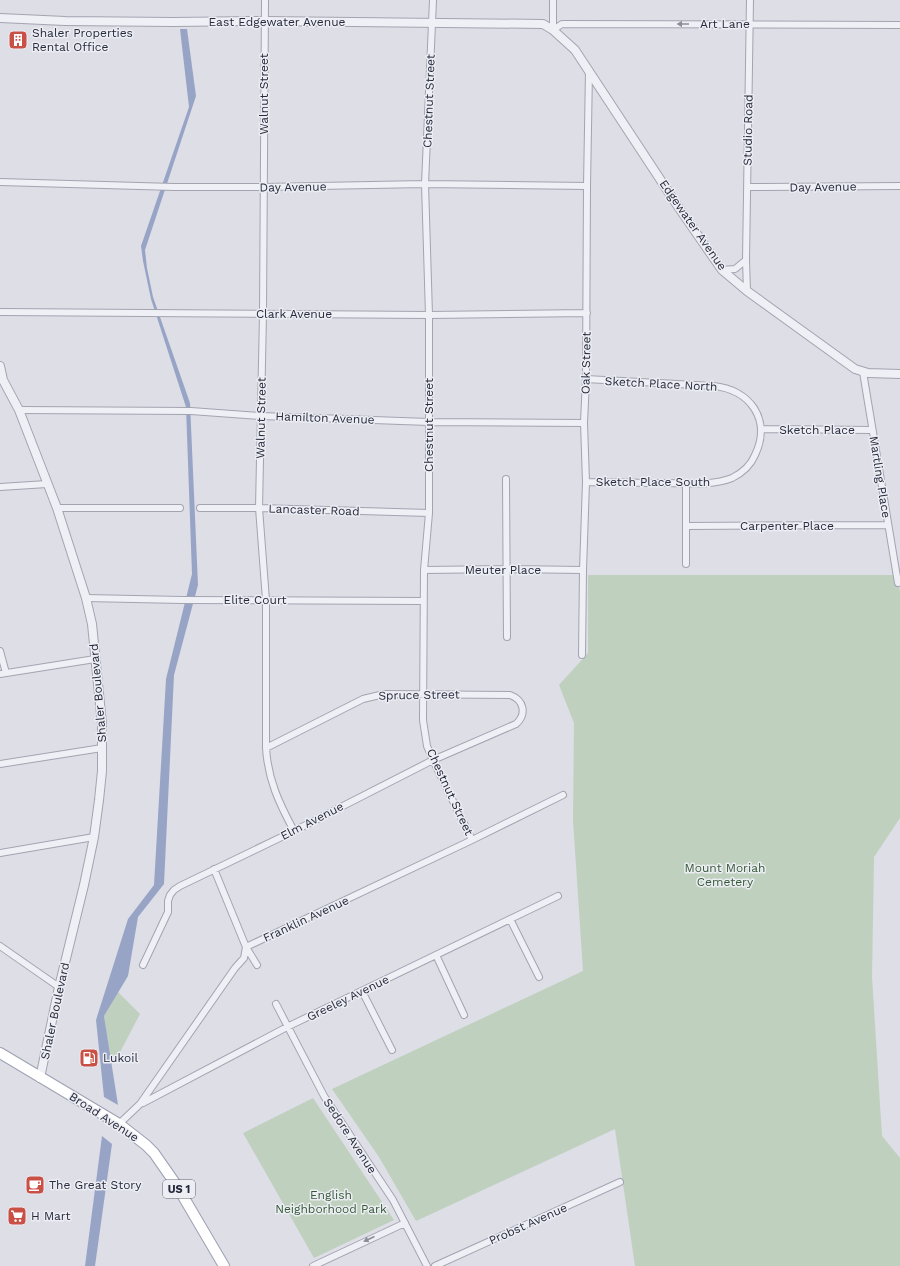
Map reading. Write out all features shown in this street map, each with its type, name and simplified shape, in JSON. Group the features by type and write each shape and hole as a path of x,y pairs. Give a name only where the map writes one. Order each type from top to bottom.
{"main road":[{"name":"Broad Avenue","path":"0,1053 119,1124 146,1145 154,1153 177,1186 224,1266"}],"street":[{"name":"Walnut Street","path":"265,0 263,314 259,508 266,600 266,748 268,771 272,786 294,831"},
{"name":"Chestnut Street","path":"432,0 426,184 429,315 429,513 423,601 423,720 427,746 472,840"},
{"path":"553,0 553,30"},
{"name":"Studio Road","path":"747,291 746,260 750,0"},
{"name":"East Edgewater Avenue","path":"0,18 173,22 264,21 543,24 553,30"},
{"name":"Art Lane","path":"553,30 562,24 900,25"},
{"name":"Edgewater Avenue","path":"553,30 575,50 679,208 722,270 747,291 847,364 863,372 900,374"},
{"name":"Oak Street","path":"582,655 586,482 584,423 587,313 586,186 589,70"},
{"name":"Day Avenue","path":"0,182 174,187 426,184 586,186"},
{"name":"Day Avenue","path":"747,187 900,186"},
{"path":"722,270 735,269 746,260"},
{"name":"Clark Avenue","path":"0,312 429,315 587,313"},
{"name":"Shaler Boulevard","path":"0,366 3,380 19,410 57,508 86,598 92,624 102,724 99,800 94,837 59,987 40,1078"},
{"name":"Martling Place","path":"863,372 898,583"},
{"name":"Sketch Place North","path":"586,380 713,386 729,389 745,399 752,406 762,429"},
{"name":"Hamilton Avenue","path":"19,410 188,411 261,416 429,422 584,423"},
{"name":"Sketch Place","path":"762,429 872,430"},
{"name":"Sketch Place South","path":"586,482 686,483 714,482 724,480 739,474 753,460 759,446 762,429"},
{"path":"506,479 508,569 507,637"},
{"path":"686,483 686,564"},
{"path":"0,487 47,484"},
{"path":"57,508 180,508"},
{"name":"Lancaster Road","path":"200,508 259,508 429,513"},
{"name":"Carpenter Place","path":"686,526 888,525"},
{"name":"Meuter Place","path":"424,570 583,570"},
{"name":"Elite Court","path":"86,598 423,601"},
{"path":"0,651 3,674 95,658"},
{"name":"Spruce Street","path":"266,748 363,699 384,694 510,695 519,700 522,704 523,715"},
{"name":"Elm Avenue","path":"143,965 168,912 168,901 174,890 180,886 294,831 433,760 516,724 523,715"},
{"path":"0,764 102,748"},
{"name":"Franklin Avenue","path":"246,947 472,840 563,795"},
{"path":"0,853 94,837"},
{"path":"214,869 246,947 257,965"},
{"name":"Greeley Avenue","path":"140,1104 287,1027 558,896"},
{"path":"510,919 539,977"},
{"path":"0,946 59,987"},
{"path":"119,1124 140,1104 235,968 244,958 246,947"},
{"path":"436,955 464,1015"},
{"path":"362,991 392,1050"},
{"name":"Sedore Avenue","path":"276,1004 324,1096 393,1200 427,1266"},
{"name":"Probst Avenue","path":"435,1266 620,1182"},
{"path":"313,1266 405,1223"}],"green space":[{"name":"Mount Moriah Cemetery","path":"588,575 897,575 900,591 900,818 874,857 872,977 882,1136 900,1158 900,1266 635,1266 615,1129 416,1221 379,1157 332,1089 583,971 573,820 574,723 559,685 588,653"},
{"path":"118,992 140,1014 118,1056 111,1063 104,1016"},
{"name":"English Neighborhood Park","path":"313,1098 394,1220 314,1258 243,1133"}],"water":[{"path":"180,29 187,29 196,96 145,250 153,297 190,403 198,585 174,675 164,884 138,917 128,976 104,1016 118,1105 104,1097 96,1020 128,919 154,885 166,679 192,574 186,407 151,299 141,246 189,107"},
{"path":"102,1136 112,1144 95,1266 85,1266"}],"place":[{"name":"Shaler Properties Rental Office","path":"18,40"},
{"name":"Lukoil","path":"89,1058"},
{"name":"The Great Story","path":"35,1185"},
{"name":"H Mart","path":"17,1216"}]}
